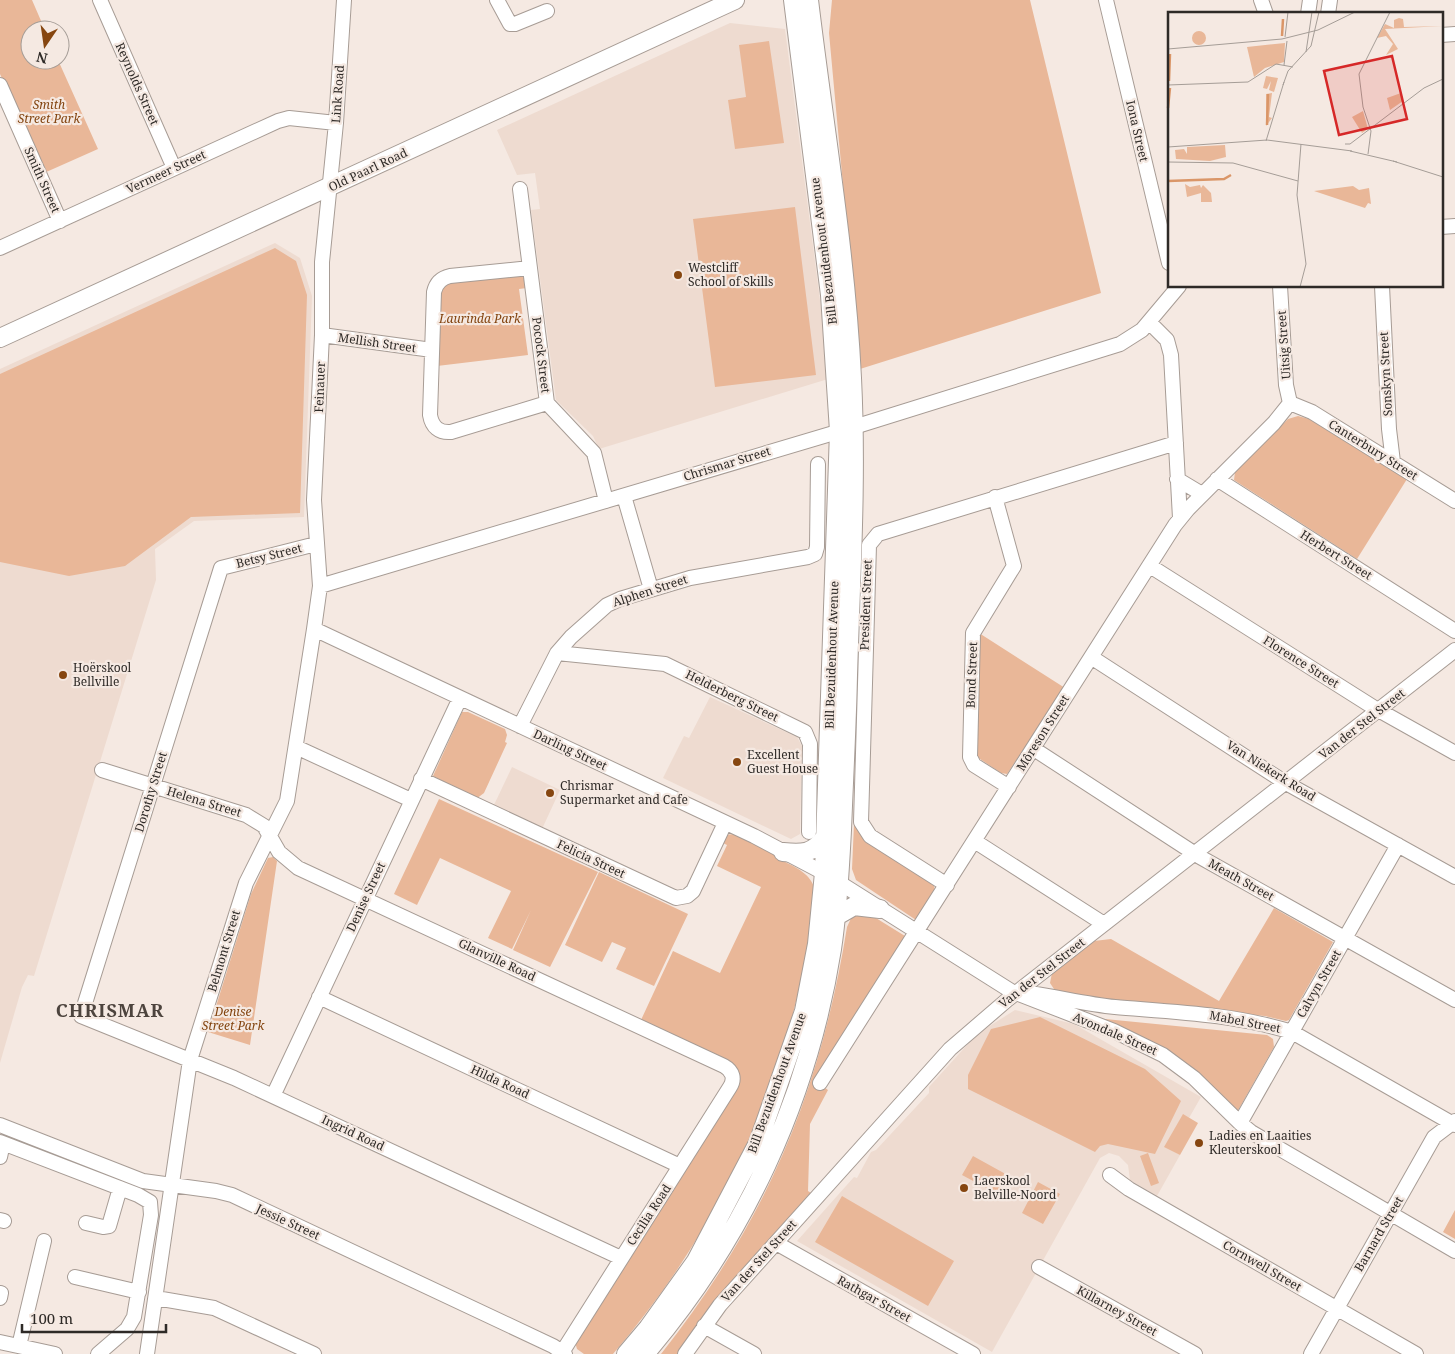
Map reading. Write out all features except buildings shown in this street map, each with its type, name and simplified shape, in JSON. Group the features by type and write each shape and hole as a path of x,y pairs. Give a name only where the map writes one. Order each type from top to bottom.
{"main road":[{"name":"Old Paarl Road","path":"0,338 735,0"},
{"name":"Bill Bezuidenhout Avenue","path":"626,1354 648,1328 696,1261 758,1143 804,1011 817,944 824,873 817,835 847,429 793,0"},
{"name":"Bill Bezuidenhout Avenue","path":"645,1354 691,1297 733,1234 774,1150 797,1090 817,1018 832,949 839,883 847,723 847,429 843,266 809,0"},
{"path":"783,852 806,853 819,846 817,835"},
{"path":"835,917 854,906 880,909"}],"street":[{"name":"Reynolds Street","path":"100,0 174,168"},
{"name":"Link Road","path":"330,187 344,0"},
{"path":"498,0 510,24 515,24 547,11"},
{"name":"Iona Street","path":"1106,0 1168,258"},
{"path":"1442,35 1455,34"},
{"name":"Smith Street","path":"0,85 60,221"},
{"name":"Vermeer Street","path":"0,248 281,120 336,123"},
{"name":"Feinauer","path":"320,586 314,500 322,335 322,262 330,187"},
{"name":"Pocock Street","path":"520,189 547,403 594,453 606,501"},
{"path":"1442,227 1455,226"},
{"path":"530,268 450,276 442,278 437,284 434,292 430,419 434,426 442,431 452,432 547,403"},
{"path":"1175,288 1149,322 1165,337 1170,351 1180,518"},
{"name":"Uitsig Street","path":"1280,288 1286,385 1290,402"},
{"name":"Sonskyn Street","path":"1382,288 1389,429 1393,462"},
{"name":"Chrismar Street","path":"320,586 847,429 1120,344 1132,338 1149,322"},
{"name":"Mellish Street","path":"322,335 432,350"},
{"name":"Canterbury Street","path":"1290,402 1312,412 1455,500"},
{"name":"Môreson Street","path":"820,1083 976,842 1180,518 1274,423 1290,402"},
{"path":"1374,451 1385,443 1389,429"},
{"name":"President Street","path":"947,885 870,836 861,822 868,552 872,539 878,534 995,497 1176,443"},
{"name":"Alphen Street","path":"520,726 557,653 571,637 607,605 620,599 690,578 812,556 817,547 818,464"},
{"path":"1178,478 1202,494"},
{"name":"Herbert Street","path":"1218,480 1455,631"},
{"path":"624,496 652,589"},
{"name":"Bond Street","path":"995,497 1014,566 973,633 970,760 974,765 1009,787"},
{"name":"Betsy Street","path":"221,568 316,544"},
{"name":"Florence Street","path":"1150,566 1380,710 1455,753"},
{"name":"Dorothy Street","path":"81,1016 221,568"},
{"name":"Belmont Street","path":"147,1354 190,1060 246,883 287,801 320,586"},
{"name":"Darling Street","path":"314,630 725,822 824,873 839,883"},
{"name":"Van der Stel Street","path":"685,1354 720,1305 950,1049 1015,992 1455,650"},
{"name":"Helderberg Street","path":"557,653 664,664 804,732 810,744 817,835"},
{"name":"Van Niekerk Road","path":"1091,658 1286,783 1455,877"},
{"name":"Denise Street","path":"273,1096 460,698"},
{"path":"296,747 411,800"},
{"name":"Meath Street","path":"1034,749 1196,853 1455,1000"},
{"name":"Helena Street","path":"102,770 246,815 264,826 270,836"},
{"name":"Felicia Street","path":"421,779 676,898 683,898 693,891 725,822"},
{"name":"Glanville Road","path":"270,836 279,852 298,868 724,1066 732,1075"},
{"path":"976,842 1104,924"},
{"name":"Calvyn Street","path":"1240,1123 1398,845"},
{"name":"Avondale Street","path":"839,883 1015,992 1114,1031 1163,1055 1194,1078 1240,1123 1306,1166 1455,1251"},
{"name":"Mabel Street","path":"1015,992 1091,1004 1215,1015 1266,1024 1292,1032 1454,1123"},
{"name":"Hilda Road","path":"319,997 680,1166"},
{"name":"Ingrid Road","path":"81,1016 273,1096 622,1258"},
{"name":"Cecilia Road","path":"563,1353 730,1087 732,1075"},
{"name":"Barnard Street","path":"1311,1354 1434,1137 1454,1123"},
{"name":"Jessie Street","path":"0,1125 144,1181 216,1190 232,1195 563,1353"},
{"path":"0,1157 2,1142 146,1199 151,1208 139,1292 132,1322 98,1354"},
{"name":"Cornwell Street","path":"1110,1175 1129,1189 1416,1354"},
{"path":"86,1223 103,1227 109,1226 120,1188"},
{"path":"20,1346 44,1241"},
{"name":"Rathgar Street","path":"776,1243 973,1354"},
{"name":"Killarney Street","path":"1039,1267 1195,1354"},
{"path":"75,1277 139,1292"},
{"path":"156,1298 214,1308 314,1354"},
{"path":"704,1326 754,1354"},
{"path":"0,1342 55,1354"}],"shaded area":[{"name":"Westcliff School of Skills","path":"730,23 785,29 825,339 828,379 599,449 593,436 556,400 531,210 540,209 535,173 517,175 497,130"},
{"name":"Hoërskool Bellville","path":"275,243 300,258 312,296 304,517 194,521 155,549 156,580 34,976 28,975 22,987 0,1063 0,369"},
{"name":"Excellent Guest House","path":"710,697 797,737 802,746 800,834 791,839 663,778 684,736 689,738"},
{"path":"512,767 560,790 542,829 493,807"},
{"name":"Laerskool Belville-Noord","path":"1015,1010 1074,1024 1201,1097 1189,1118 1183,1115 1165,1146 1180,1155 1157,1196 1130,1180 1128,1165 1119,1156 1109,1153 1100,1158 992,1352 797,1241 854,1177 857,1178 871,1152 876,1150 929,1093 929,1087 977,1034"}],"green space":[{"name":"Smith Street Park","path":"0,0 32,0 41,20 20,20 20,70 62,70 98,149 44,173 0,74"},
{"path":"832,0 1030,0 1101,293 860,369 829,33"},
{"path":"769,41 784,143 735,149 728,100 746,97 739,45"},
{"path":"795,207 816,375 715,387 693,219"},
{"name":"Hoërskool Bellville","path":"275,248 296,261 307,295 300,513 191,517 125,566 69,576 0,562 0,374"},
{"name":"Laurinda Park","path":"519,274 524,278 527,288 519,289 528,355 437,366 439,293 445,283"},
{"path":"1298,416 1309,419 1407,479 1357,559 1234,480 1235,472 1288,419"},
{"path":"979,633 1065,688 1007,774 1001,773 977,757"},
{"path":"462,712 468,712 505,729 507,735 505,742 507,743 484,793 476,799 433,776"},
{"path":"439,799 598,872 550,967 513,950 531,910 512,949 488,938 511,891 440,858 417,905 394,894"},
{"path":"856,823 934,886 935,891 916,920 856,880 852,869 854,824"},
{"path":"734,834 780,856 779,859 804,873 814,887 808,942 790,1027 774,1078 732,1176 678,1269 613,1354 584,1354 577,1349 575,1342 738,1084 732,1065 641,1020 673,951 720,973 761,887 717,866 727,845 721,842 725,835"},
{"name":"Denise Street Park","path":"273,857 277,861 250,1045 208,1032 251,894 268,858"},
{"path":"599,872 688,914 654,986 616,969 626,948 612,942 602,962 565,945"},
{"path":"1274,908 1333,942 1289,1020 1265,1016 1092,1000 1056,992 1050,983 1052,973 1094,941 1111,939 1219,1001"},
{"path":"853,914 871,915 905,936 824,1087 828,1090 810,1124 808,1191 811,1193 679,1354 661,1354 731,1255 759,1204 783,1153 804,1100 821,1045 836,988 847,927"},
{"path":"1040,1017 1145,1069 1181,1101 1155,1154 1108,1144 1100,1146 1095,1152 968,1089 968,1075 991,1029"},
{"path":"1095,1018 1267,1035 1273,1039 1274,1047 1236,1114 1193,1073"},
{"path":"1183,1114 1198,1123 1180,1155 1164,1147"},
{"path":"1148,1153 1159,1183 1151,1186 1140,1156"},
{"path":"973,1156 1011,1177 1001,1196 962,1175"},
{"path":"1038,1182 1060,1194 1043,1224 1022,1213"},
{"path":"842,1196 954,1261 928,1306 815,1242"},
{"path":"1455,1210 1455,1239 1443,1232"}],"place":[{"name":"Westcliff School of Skills","path":"678,275"},
{"name":"Hoërskool Bellville","path":"63,675"},
{"name":"Excellent Guest House","path":"737,762"},
{"name":"Chrismar Supermarket and Cafe","path":"550,793"},
{"name":"Ladies en Laaities Kleuterskool","path":"1199,1143"},
{"name":"Laerskool Belville-Noord","path":"964,1188"}],"district":[{"name":"CHRISMAR","path":"110,1011"}]}
